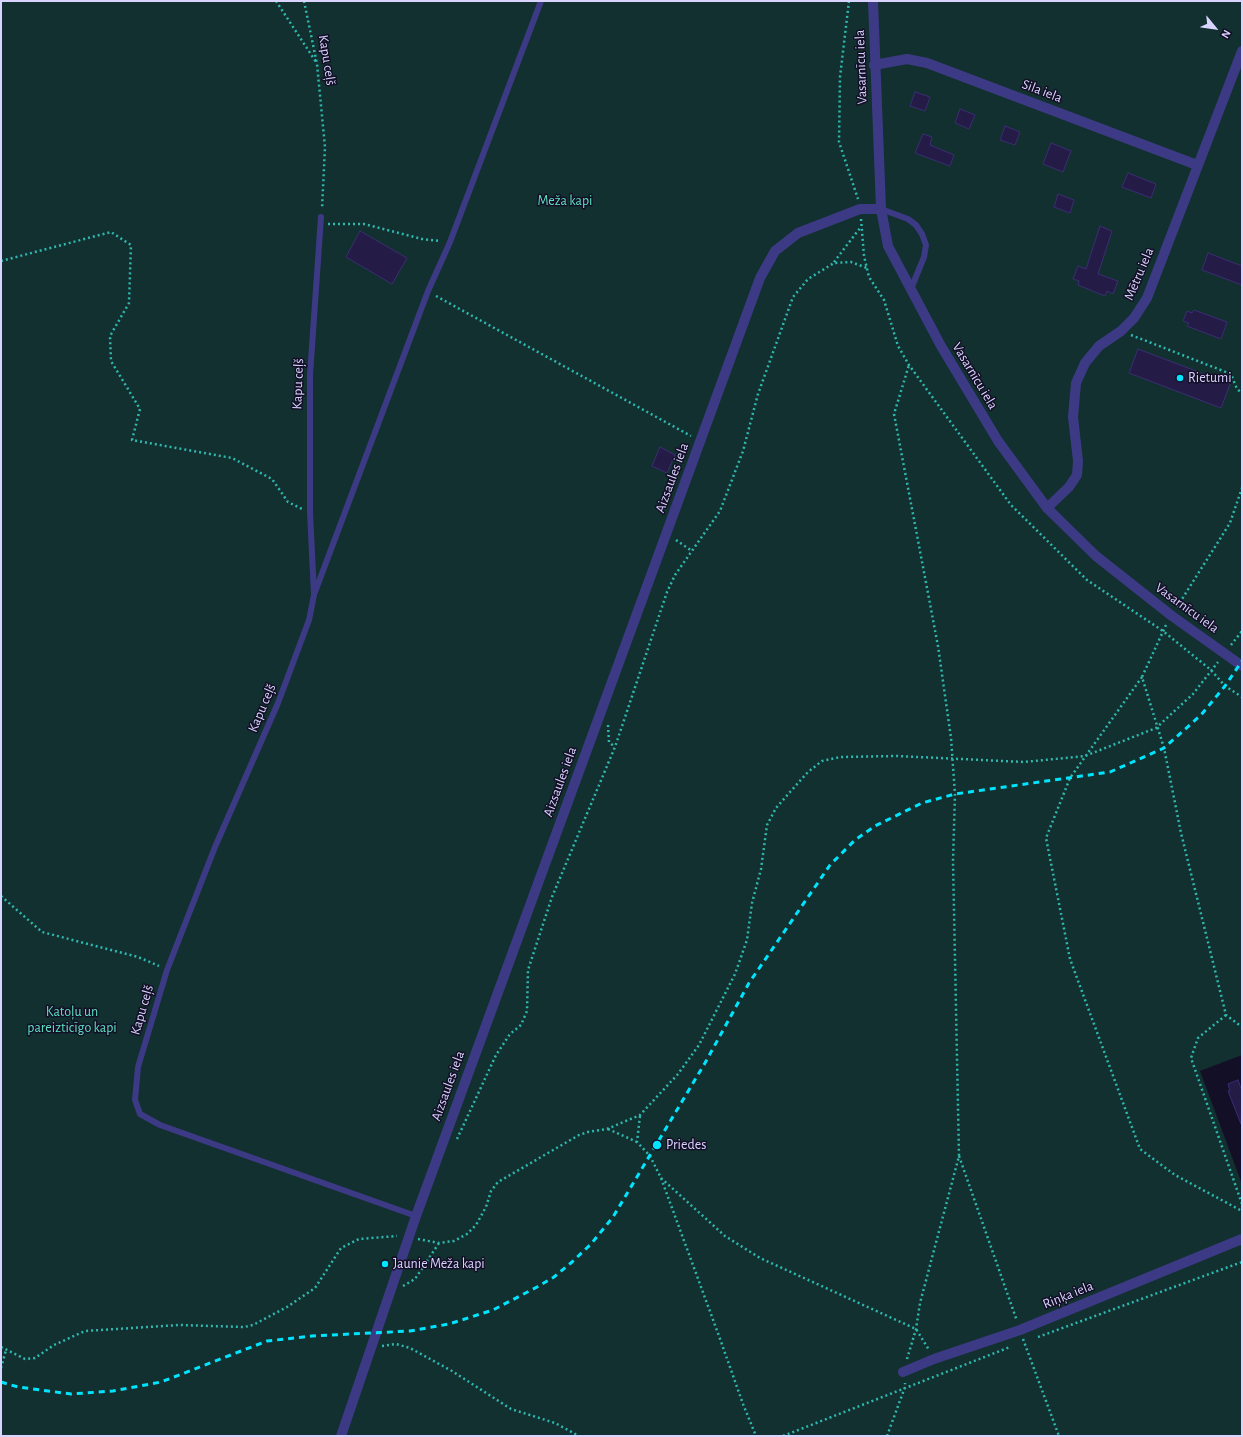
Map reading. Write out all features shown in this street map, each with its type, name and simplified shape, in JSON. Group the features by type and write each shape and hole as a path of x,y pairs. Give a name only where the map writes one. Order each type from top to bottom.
{"street":[{"name":"Vasarnīcu iela","path":"873,1 874,65 881,209 888,246 941,346 998,441 1047,508 1096,556 1172,616 1242,666"},
{"name":"Mētru iela","path":"1047,508 1070,486 1077,475 1078,461 1073,417 1076,383 1085,362 1099,346 1121,331 1134,318 1147,298 1242,51"},
{"name":"Sila iela","path":"874,65 906,59 927,62 1197,165"},
{"name":"Aizsaules iela","path":"340,1436 408,1237 760,278 775,251 798,233 860,209 881,209"},
{"name":"Riņķa iela","path":"903,1372 934,1359 1020,1330 1242,1239"}],"lane":[{"path":"314,595 428,291 450,242 541,1"},
{"path":"881,209 908,219 916,225 926,244 924,257 911,289"},
{"name":"Kapu ceļš","path":"321,217 310,375 310,512 314,595 309,620 278,703 215,847 167,970 138,1067 135,1100 140,1114 160,1124 416,1216"}],"path":[{"path":"276,1 317,64"},
{"name":"Kapu ceļš","path":"304,1 317,64 326,148 321,217"},
{"path":"848,1 840,77 839,142 856,191 860,209"},
{"path":"321,224 364,224 422,239 450,242"},
{"path":"454,1143 461,1134 496,1055 510,1034 521,1025 527,1011 528,970 552,897 615,747 666,592 675,575 720,511 743,451 758,394 793,297 808,279 834,263 861,228"},
{"path":"1,261 111,232 131,245 129,303 110,336 111,361 140,409 132,440 232,458 272,479 288,502 310,512"},
{"path":"834,263 851,262 867,268"},
{"path":"428,291 700,441"},
{"path":"1121,331 1231,374 1237,389 1242,393"},
{"path":"887,1436 905,1387 903,1372 916,1329 920,1303 959,1156 953,861 955,794 951,759 951,738 938,646 894,414 909,365"},
{"path":"1242,488 1230,523 1163,631 1142,676 1070,778 1046,838 1070,959 1140,1149 1175,1175 1242,1211"},
{"path":"666,534 692,551"},
{"path":"1,1347 25,1359 35,1358 54,1345 85,1331 179,1325 237,1327 253,1325 287,1307 315,1288 341,1248 359,1239 390,1235 439,1243 454,1240 467,1234 476,1225 486,1207 490,1191 498,1182 579,1135 608,1129 640,1115 678,1074 699,1045 735,974 747,940 752,903 761,869 767,825 776,808 808,772 822,761 840,757 897,756 1024,762 1085,756 1156,728 1193,694 1242,631"},
{"path":"1142,676 1156,728 1164,748 1182,833 1226,1015 1242,1027"},
{"path":"598,718 606,722 609,727 607,738 615,747"},
{"path":"1,896 42,932 138,957 167,970"},
{"path":"1226,1015 1198,1038 1191,1058 1242,1204"},
{"path":"637,1142 640,1115"},
{"path":"608,1129 637,1142 650,1156 661,1178 756,1436"},
{"path":"959,1156 1059,1436"},
{"path":"661,1178 725,1236 760,1258 916,1329 934,1359"},
{"path":"420,1240 421,1234"},
{"path":"783,1436 1024,1341 1242,1262"},
{"path":"381,1346 396,1344 410,1348 452,1371 511,1409 555,1423 579,1436"},
{"path":"1,1368 6,1350"}],"green space":[{"path":"1,1 1242,1 1242,1055 1200,1071 1242,1184 1242,1435 1,1436"}],"building":[{"path":"915,92 930,97 925,111 910,106"},
{"path":"960,109 975,115 969,129 955,123"},
{"path":"1005,126 1020,132 1015,145 1000,140"},
{"path":"923,134 932,137 930,145 954,155 950,166 915,153"},
{"path":"1051,143 1071,151 1063,172 1043,164"},
{"path":"1128,173 1156,184 1151,198 1122,187"},
{"path":"1058,194 1074,200 1070,213 1054,207"},
{"path":"1100,226 1112,231 1098,274 1118,281 1113,294 1107,291 1105,296 1078,285 1079,281 1073,279 1078,266 1086,269"},
{"path":"360,231 407,258 392,284 346,257"},
{"path":"1208,253 1242,266 1242,285 1202,270"},
{"path":"1194,310 1227,322 1221,339 1187,326 1189,323 1183,321 1187,311 1192,313"},
{"name":"Rietumi","path":"1138,349 1230,384 1221,408 1129,373"},
{"path":"660,447 675,455 667,473 652,466"},
{"path":"1238,1080 1242,1091 1241,1124 1228,1091 1230,1091 1228,1084"}],"railway":[{"path":"1,1382 18,1387 71,1394 113,1391 161,1382 267,1341 312,1336 410,1331 449,1324 493,1310 537,1287 554,1277 572,1262 591,1244 613,1217 705,1063 749,983 830,865 855,840 875,826 922,803 955,794 1110,772 1164,748 1201,715 1225,686 1242,661"}],"place":[{"name":"Rietumi","path":"1180,378"},
{"name":"Priedes","path":"657,1145"},
{"name":"Jaunie Meža kapi","path":"385,1264"}],"park label":[{"name":"Meža kapi","path":"565,201"},
{"name":"Katoļu un pareizticīgo kapi","path":"72,1020"}]}
